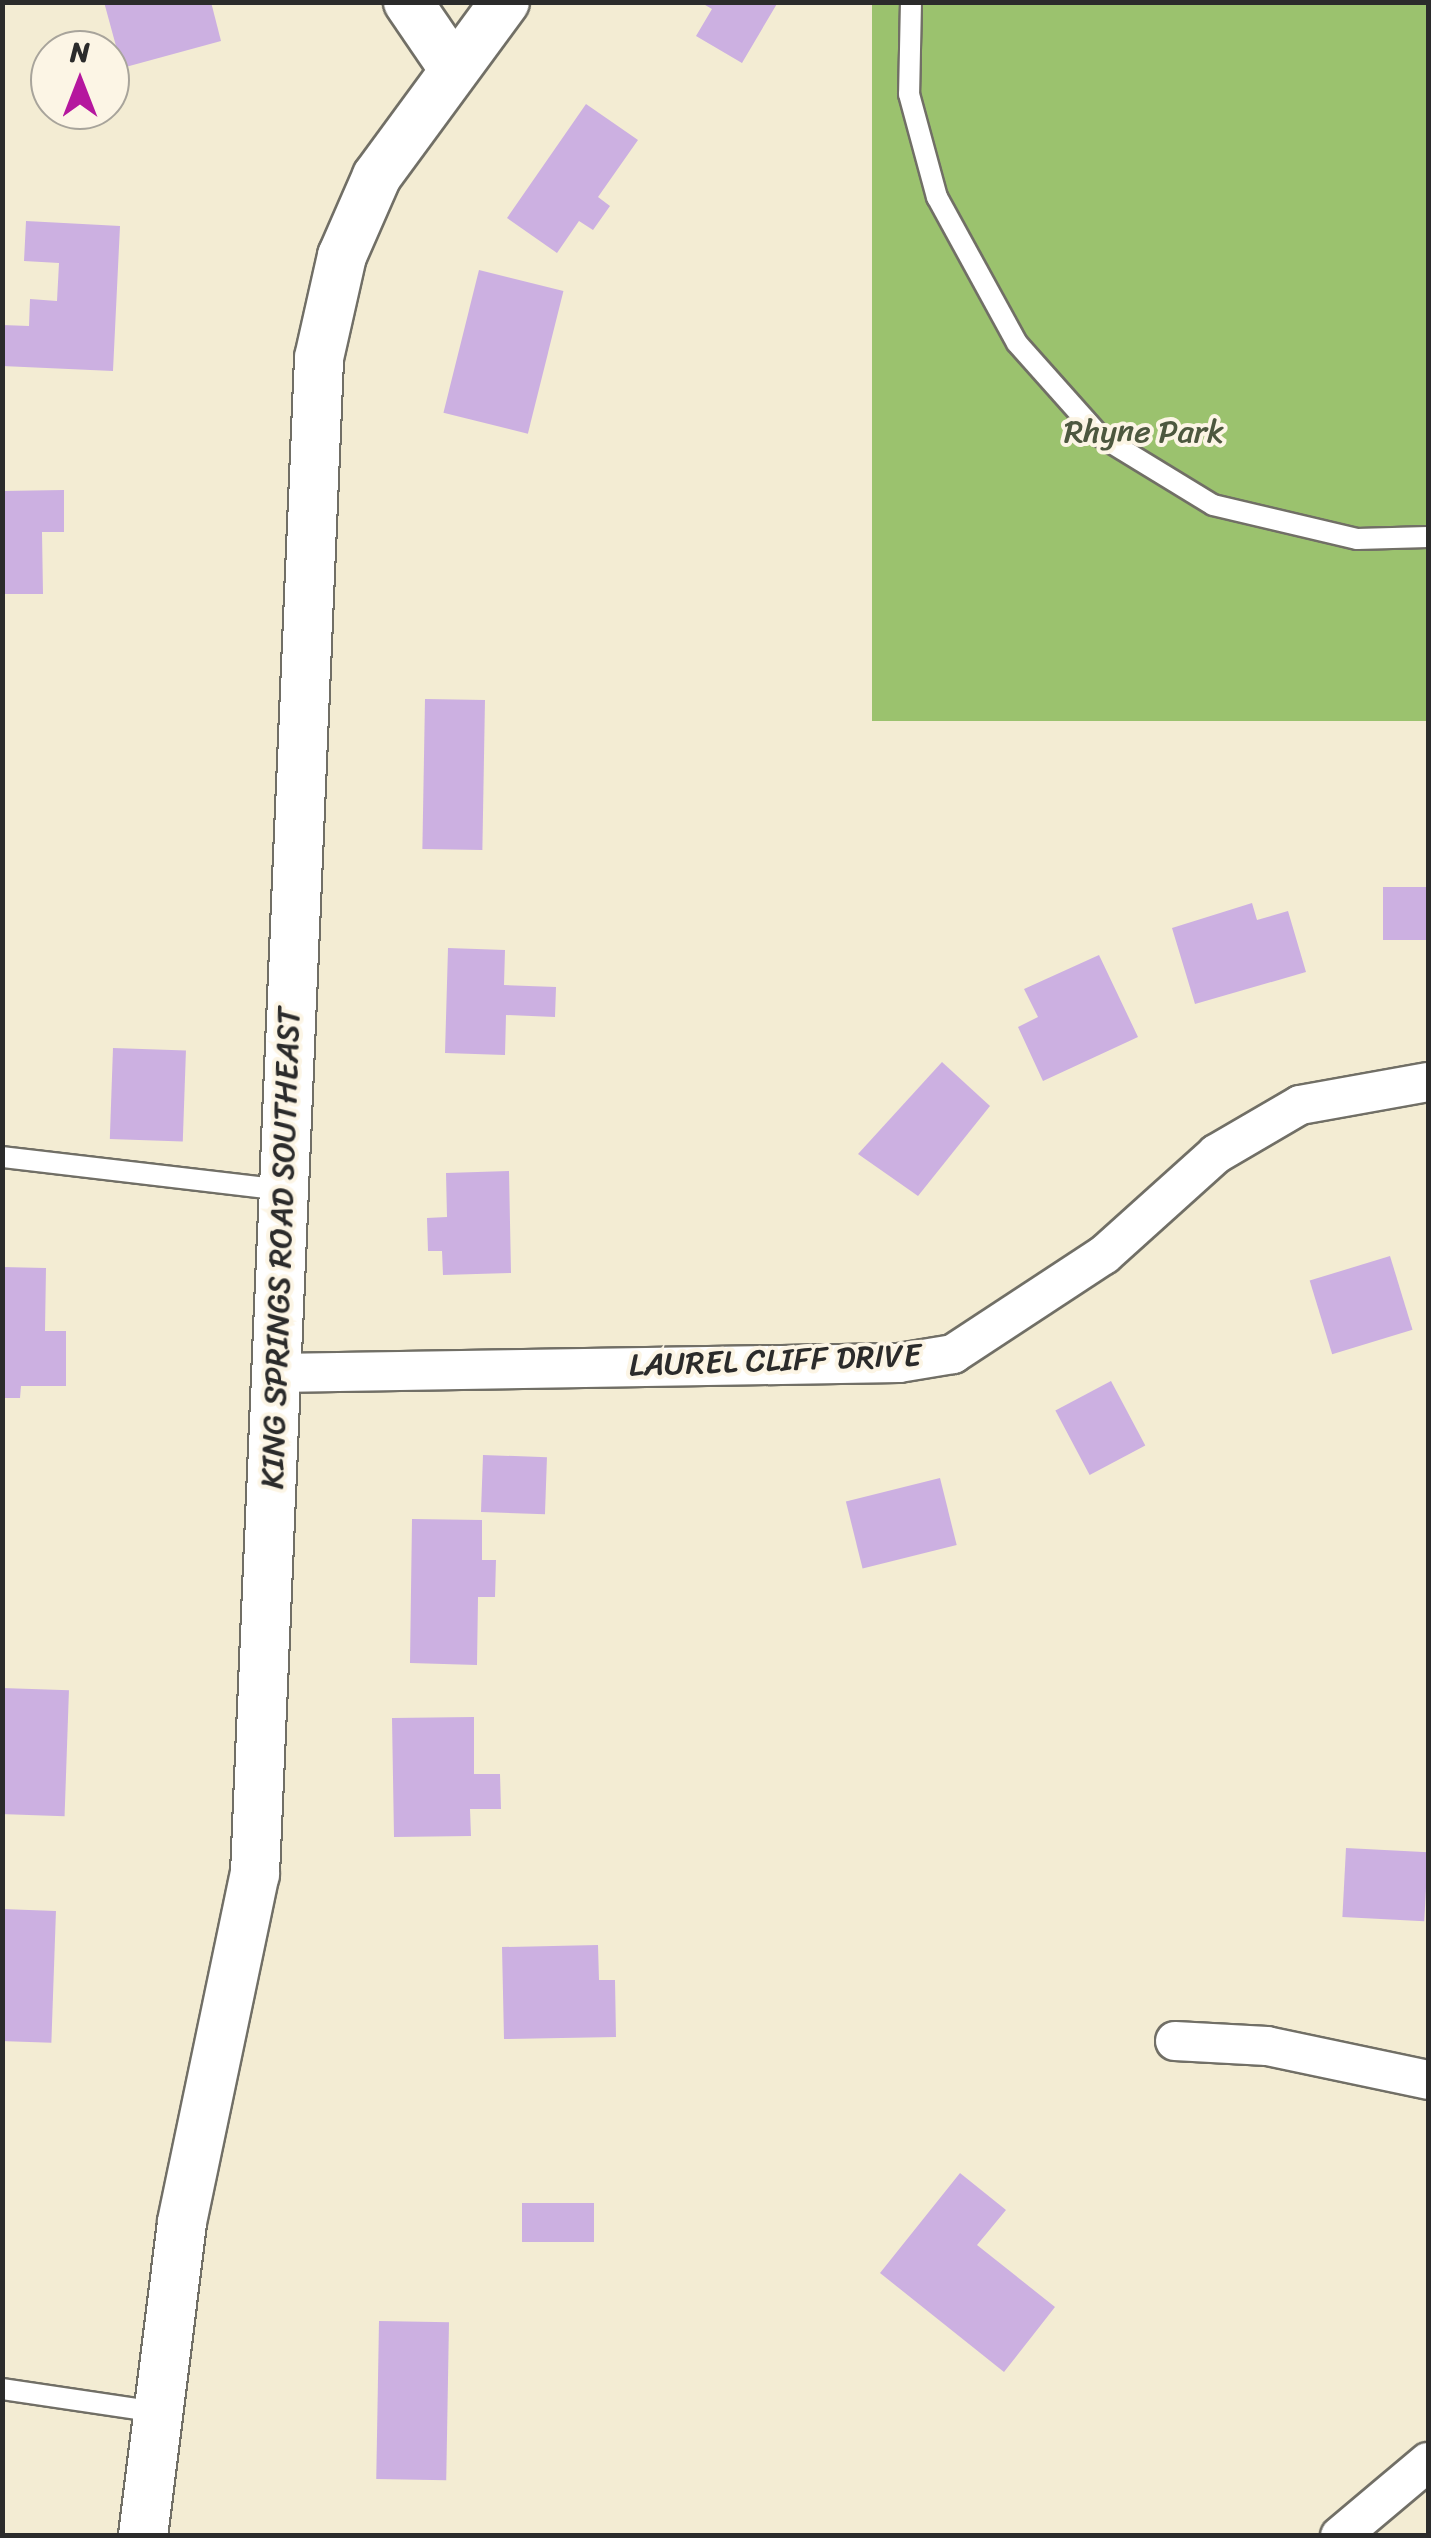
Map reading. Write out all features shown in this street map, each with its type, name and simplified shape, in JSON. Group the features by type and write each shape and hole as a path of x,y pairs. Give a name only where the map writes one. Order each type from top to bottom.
{"street":[{"path":"408,2 451,65"},
{"name":"KING SPRINGS ROAD SOUTHEAST","path":"143,2536 182,2222 255,1874 318,358 358,217 451,65 505,2"},
{"name":"LAUREL CLIFF DRIVE","path":"278,1373 899,1363 953,1354 1104,1255 1216,1154 1300,1104 1428,1082"},
{"path":"1175,2041 1267,2046 1428,2080"},
{"path":"1340,2536 1428,2462"}],"lane":[{"path":"911,2 909,94 937,197 1017,343 1100,436 1212,505 1356,539 1428,537"},
{"path":"2,1158 284,1190"},
{"path":"2,2389 158,2412"}],"green space":[{"name":"Rhyne Park","path":"872,3 1428,3 1428,721 872,721"}],"building":[{"path":"104,2 211,2 221,41 130,66 130,30 112,30"},
{"path":"700,2 778,2 742,63 696,36 712,9"},
{"path":"586,104 638,140 598,197 610,206 593,230 579,221 557,253 507,218"},
{"path":"26,221 120,226 113,371 2,366 2,325 29,326 30,299 57,301 59,263 24,261"},
{"path":"479,270 563,291 528,434 443,413"},
{"path":"64,490 64,532 42,532 43,594 2,594 2,491"},
{"path":"425,699 485,700 482,850 422,849"},
{"path":"1383,887 1428,887 1428,940 1383,940"},
{"path":"1252,903 1257,920 1288,911 1306,972 1195,1004 1172,928"},
{"path":"448,948 505,950 504,985 556,987 555,1017 506,1015 505,1055 445,1053"},
{"path":"1099,955 1138,1037 1043,1081 1018,1027 1038,1017 1024,989"},
{"path":"113,1048 186,1051 183,1141 110,1139"},
{"path":"942,1062 990,1106 918,1196 858,1154"},
{"path":"509,1171 511,1273 443,1275 442,1251 428,1251 427,1218 447,1217 446,1173"},
{"path":"1390,1256 1413,1330 1332,1354 1310,1281"},
{"path":"2,1267 46,1268 45,1331 66,1331 66,1386 21,1386 20,1398 2,1398"},
{"path":"1111,1381 1145,1445 1090,1475 1055,1411"},
{"path":"483,1455 547,1457 545,1514 481,1512"},
{"path":"940,1478 957,1545 863,1568 846,1501"},
{"path":"412,1519 482,1520 482,1560 496,1560 495,1597 478,1597 477,1665 410,1663"},
{"path":"2,1688 69,1690 65,1816 2,1814"},
{"path":"474,1717 474,1774 500,1774 501,1809 470,1809 471,1836 394,1837 392,1718"},
{"path":"1346,1848 1428,1852 1424,1921 1342,1917"},
{"path":"2,1909 56,1911 51,2043 2,2041"},
{"path":"598,1945 599,1980 615,1980 616,2037 504,2039 502,1947"},
{"path":"960,2173 1006,2210 977,2245 1055,2307 1004,2372 880,2273"},
{"path":"522,2203 594,2203 594,2242 522,2242"},
{"path":"379,2321 449,2322 446,2480 376,2479"}]}
